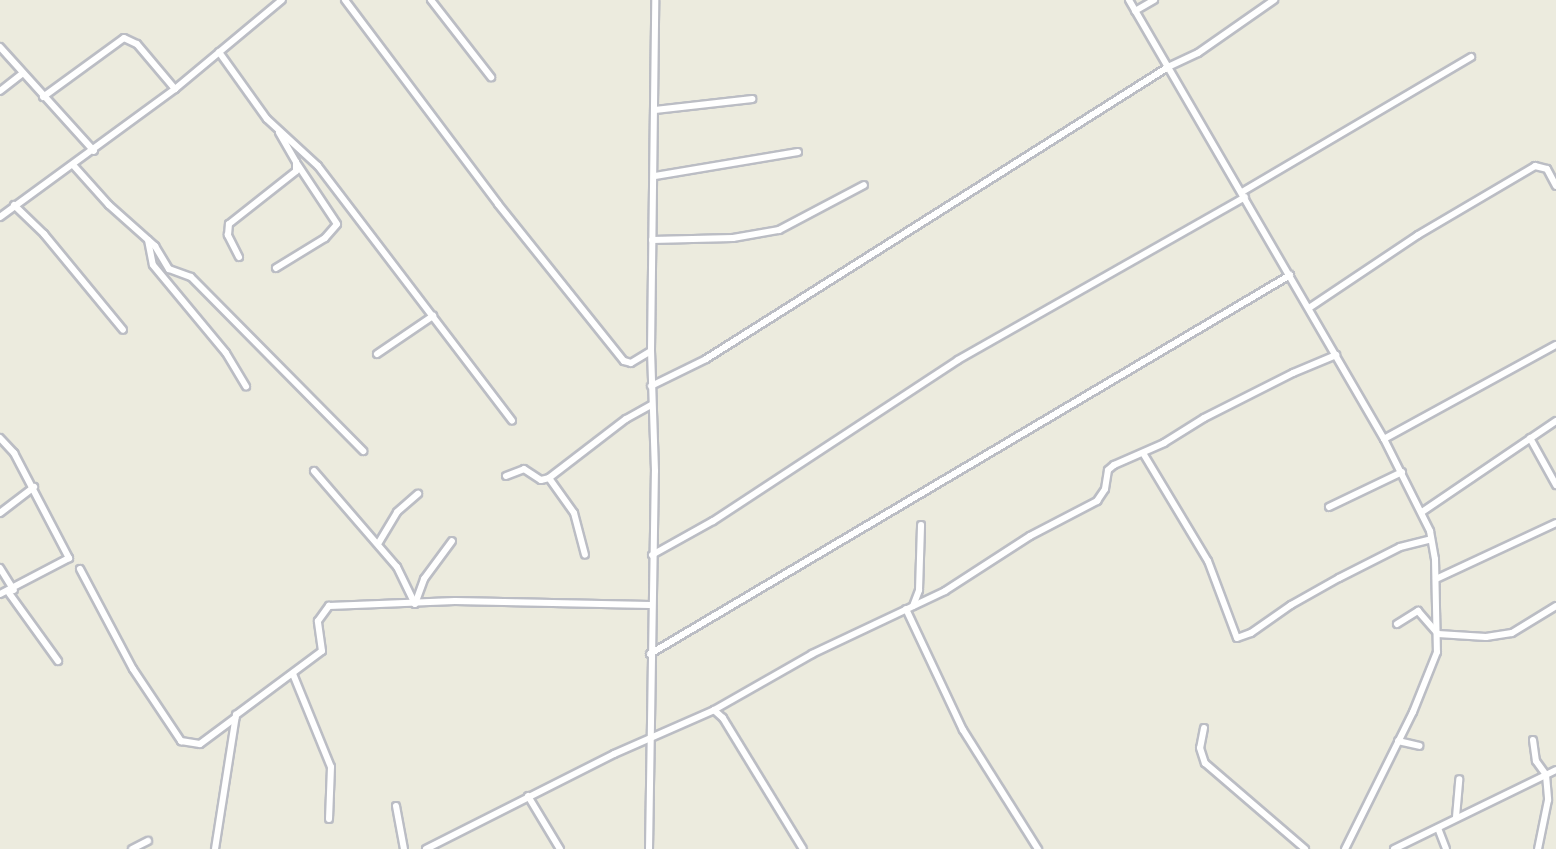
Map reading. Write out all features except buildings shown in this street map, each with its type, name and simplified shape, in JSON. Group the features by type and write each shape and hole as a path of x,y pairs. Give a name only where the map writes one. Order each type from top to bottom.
{"street":[{"path":"0,217 74,166 175,89 273,3 282,0"},
{"path":"345,0 498,204 624,361 632,363 651,351"},
{"path":"431,0 491,77"},
{"path":"649,849 650,605 655,471 651,351 655,176 655,0"},
{"path":"1129,0 1384,439 1422,512 1431,539 1436,579 1437,652 1398,741 1345,849"},
{"path":"1135,11 1154,0"},
{"path":"651,386 706,359 1167,67 1198,53 1274,0"},
{"path":"43,96 124,38 137,44 175,89"},
{"path":"0,47 94,151"},
{"path":"219,52 277,130 337,224 325,238 276,268"},
{"path":"652,555 713,521 958,360 1243,195 1472,57"},
{"path":"0,91 23,73"},
{"path":"655,110 752,99"},
{"path":"277,130 318,166 512,422"},
{"path":"655,176 798,152"},
{"path":"239,257 228,235 229,224 296,171 296,162"},
{"path":"74,166 109,205 148,240 169,269 191,277 363,451"},
{"path":"1309,308 1418,235 1535,166 1547,168 1556,186"},
{"path":"652,240 724,239 779,230 864,185"},
{"path":"15,205 45,234 123,330"},
{"path":"148,240 153,265 226,353 246,386"},
{"path":"650,654 1290,275"},
{"path":"377,354 433,316"},
{"path":"1384,439 1556,345"},
{"path":"426,849 614,754 649,742 714,710 812,654 910,608 1097,501 1104,489 1108,470 1283,378 1336,355"},
{"path":"506,476 524,469 541,480 549,478 626,419 651,405"},
{"path":"1422,512 1556,421"},
{"path":"0,438 14,453 34,487 69,558 11,591 0,594"},
{"path":"1530,438 1556,485"},
{"path":"1143,453 1208,561 1237,638 1251,633 1291,605 1339,578 1400,547 1431,539"},
{"path":"314,471 403,575 415,604"},
{"path":"1329,507 1402,472"},
{"path":"549,478 574,513 585,555"},
{"path":"0,513 34,487"},
{"path":"378,544 397,512 418,494"},
{"path":"1436,579 1556,523"},
{"path":"910,608 919,590 921,525"},
{"path":"415,604 424,579 452,541"},
{"path":"0,568 11,591 57,662"},
{"path":"80,569 133,669 181,741 200,744 322,651 318,621 329,606 455,601 650,605"},
{"path":"1397,624 1418,611 1438,634 1486,637 1512,633 1556,606"},
{"path":"910,608 963,730 1038,849"},
{"path":"293,674 331,767 329,819"},
{"path":"714,710 723,718 803,849"},
{"path":"215,849 235,718"},
{"path":"1204,728 1200,748 1205,763 1305,849"},
{"path":"1533,740 1536,760 1546,775 1548,800 1538,849"},
{"path":"1398,741 1419,746"},
{"path":"1394,849 1556,770"},
{"path":"1456,817 1459,779"},
{"path":"528,796 560,849"},
{"path":"396,806 404,849"},
{"path":"1438,828 1446,849"},
{"path":"132,849 148,841"}]}
